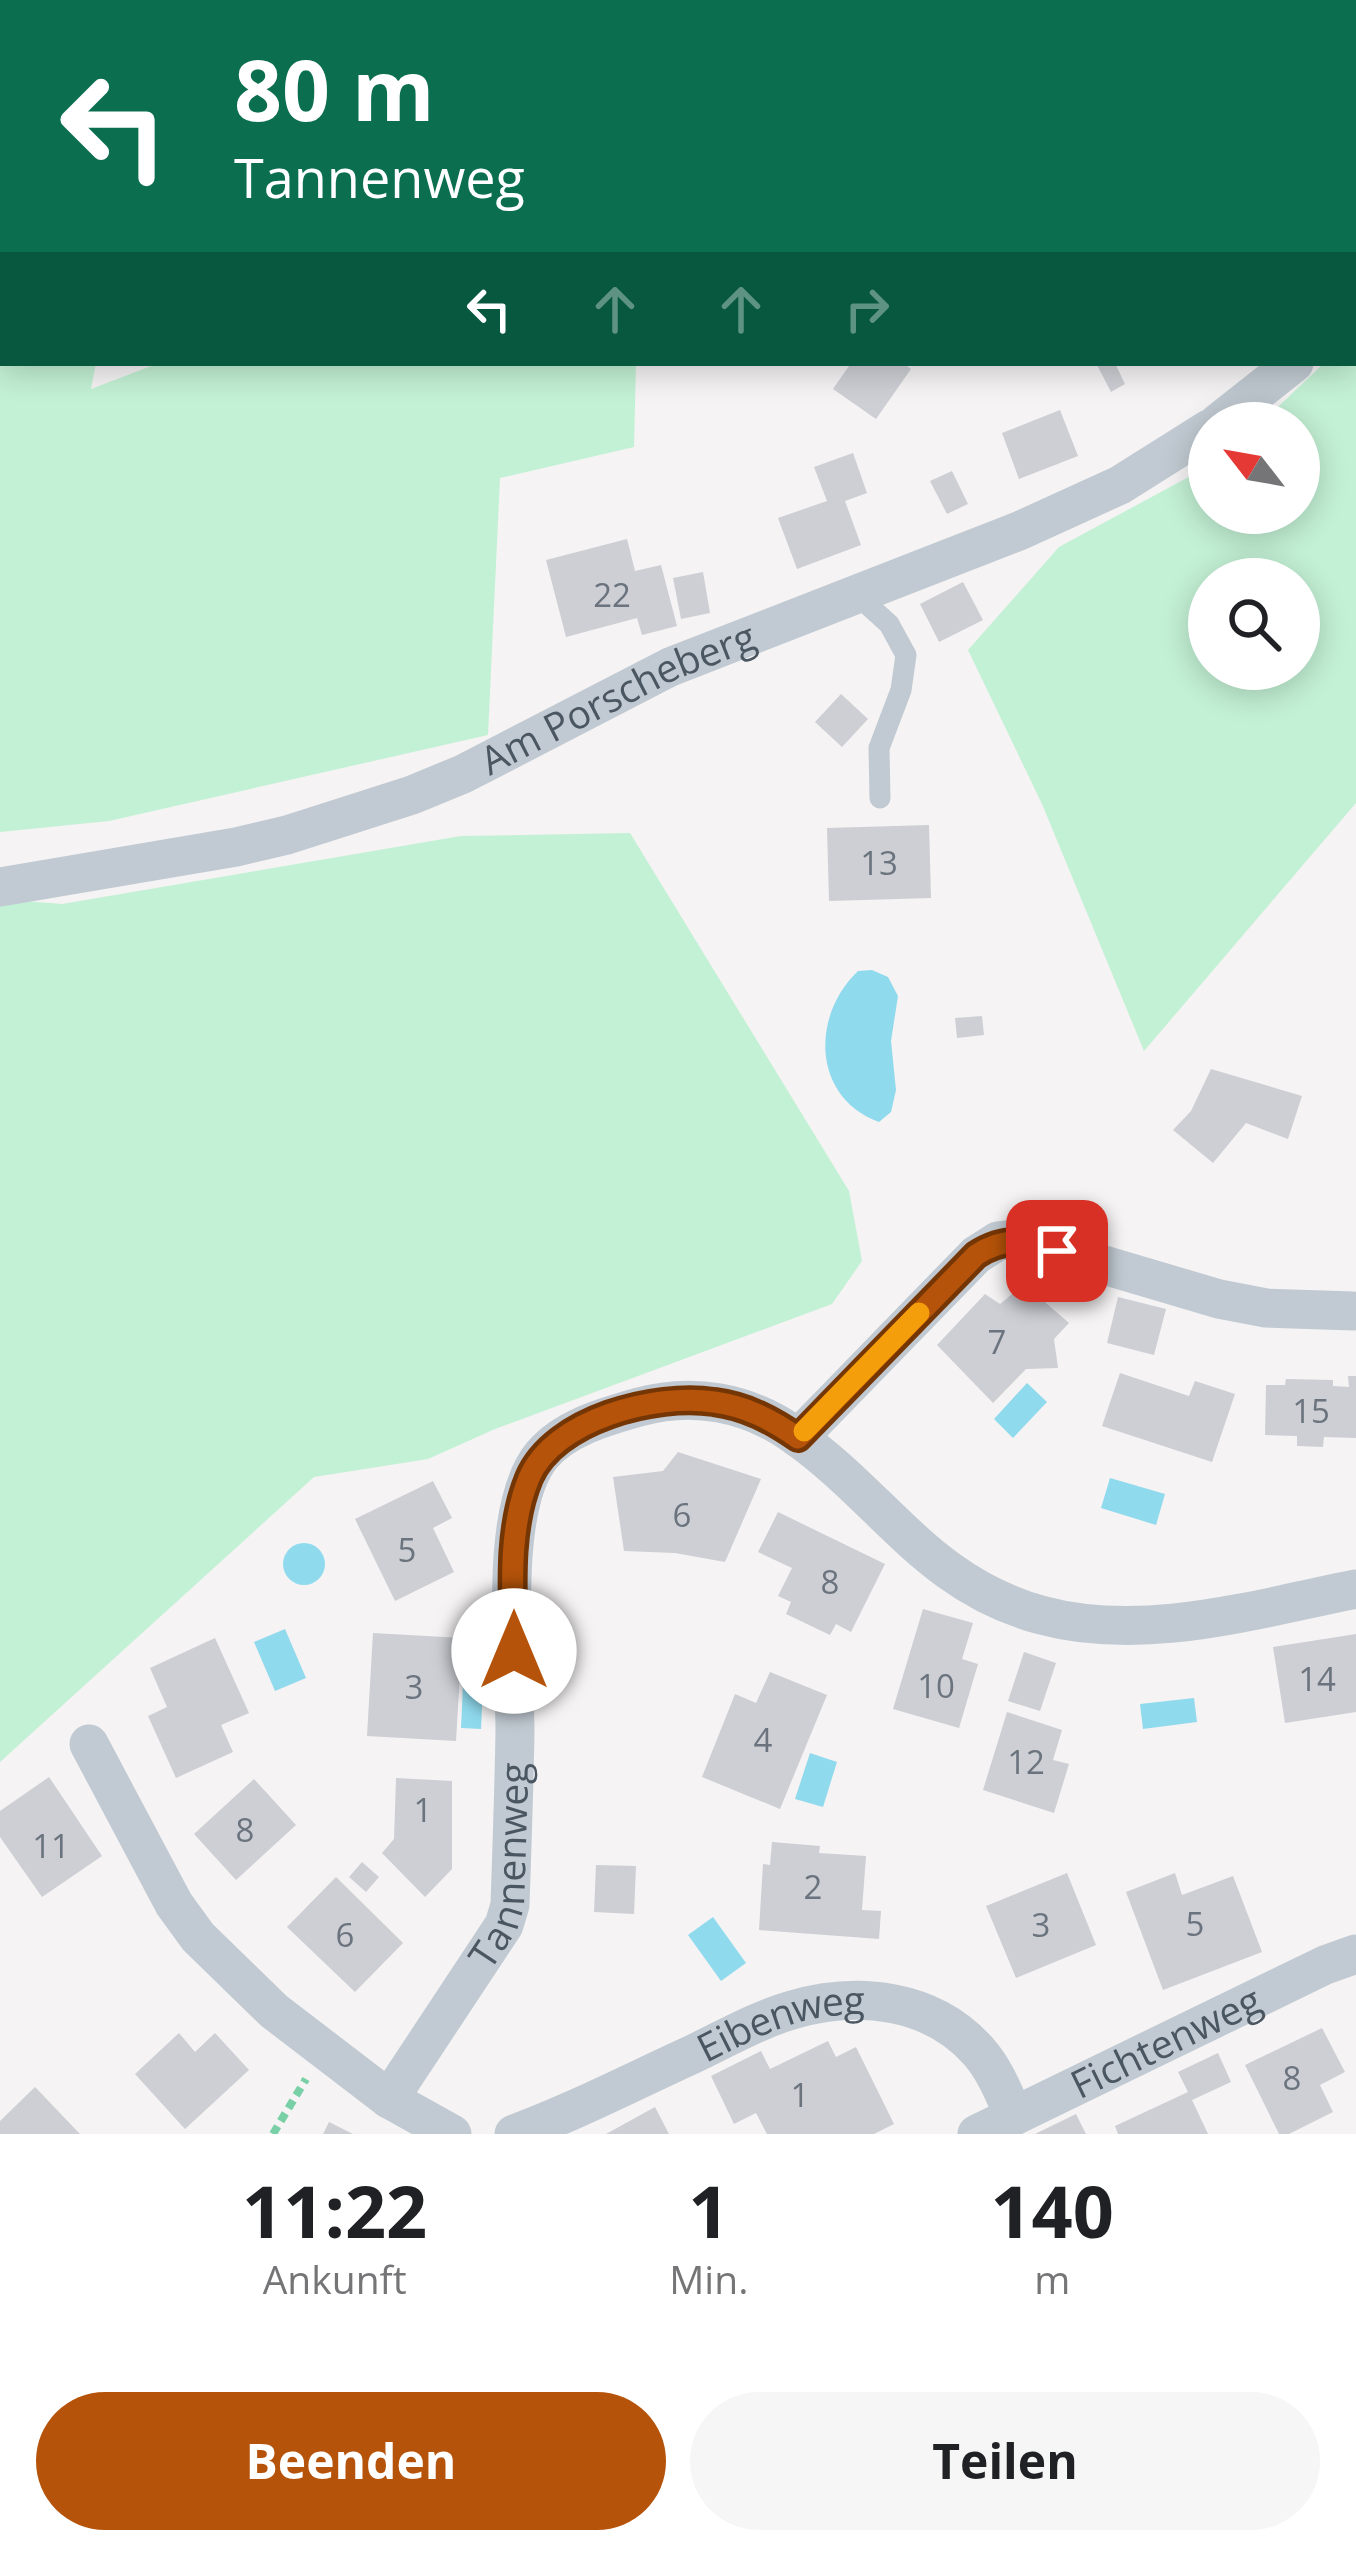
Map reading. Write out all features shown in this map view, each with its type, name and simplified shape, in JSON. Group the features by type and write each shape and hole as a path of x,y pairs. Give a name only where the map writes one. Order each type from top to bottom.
{"street":[{"path":"1245,402 1290,366"},
{"name":"Am Porscheberg","path":"0,887 236,847 412,795 729,641 858,596 1120,485 1188,442"},
{"path":"798,1438 976,1255 998,1241 1016,1239 1266,1308 1353,1312"},
{"name":"Tannenweg","path":"389,2099 504,1925 511,1905 513,1553 520,1509 540,1457 562,1436 643,1406 683,1400 743,1408 769,1418 798,1438 938,1566 1003,1603 1082,1625 1162,1624 1356,1589"},
{"path":"89,1744 175,1904 198,1937 274,2012 389,2099 452,2134"},
{"name":"Fichtenweg","path":"977,2134 1356,1954"},
{"name":"Eibenweg","path":"514,2134 787,2011 858,2000 897,2003 957,2030 988,2063 1014,2116"}],"lane":[{"path":"858,596 890,624 906,655 901,690 879,748 880,798"}],"path":[{"path":"272,2134 324,2048"}],"green space":[{"path":"0,366 95,366 91,389 151,366 636,366 634,447 500,478 488,735 109,821 0,832"},
{"path":"1321,366 1356,366 1356,803 1144,1051 1042,804 968,650 1059,547 1188,477 1188,534 1320,534 1320,402 1283,402"},
{"path":"630,833 849,1191 862,1261 832,1304 495,1429 428,1459 314,1477 0,1762 0,905 12,900 62,904 461,836"}],"water":[{"path":"872,970 888,977 898,996 891,1041 896,1090 891,1112 879,1122 857,1111 841,1095 826,1055 826,1033 842,990 858,971"},
{"path":"1027,1383 1047,1402 1013,1438 994,1419"},
{"path":"1110,1478 1165,1494 1156,1525 1101,1508"},
{"path":"304,1543 319,1549 325,1564 319,1579 304,1585 289,1579 283,1564 289,1549"},
{"path":"285,1629 306,1678 275,1691 254,1642"},
{"path":"463,1684 483,1685 481,1729 461,1728"},
{"path":"1194,1698 1197,1722 1143,1729 1140,1704"},
{"path":"810,1753 837,1762 823,1807 795,1799"},
{"path":"713,1917 746,1963 721,1981 688,1935"}],"building":[{"path":"849,366 911,369 876,419 833,389"},
{"path":"1098,366 1116,366 1125,384 1111,392"},
{"path":"1060,410 1078,456 1019,479 1002,433"},
{"path":"853,453 867,493 845,501 861,545 797,569 778,518 827,501 814,467"},
{"path":"952,471 968,504 947,514 930,481"},
{"path":"627,539 635,571 661,565 677,626 642,635 637,618 566,637 546,560"},
{"path":"703,572 710,613 681,619 673,578"},
{"path":"963,582 983,620 939,642 920,604"},
{"path":"841,694 868,719 842,747 815,722"},
{"path":"929,825 931,898 829,901 827,828"},
{"path":"982,1016 984,1035 957,1038 955,1018"},
{"path":"1211,1069 1302,1096 1288,1139 1246,1123 1213,1163 1173,1130 1191,1111"},
{"path":"1024,1284 1069,1323 1054,1339 1058,1368 1026,1369 993,1403 937,1345 985,1294 1000,1304"},
{"path":"1118,1297 1166,1309 1154,1355 1107,1343"},
{"path":"1120,1373 1189,1396 1195,1381 1235,1394 1212,1462 1102,1426"},
{"path":"1348,1376 1356,1376 1356,1438 1324,1437 1323,1447 1297,1446 1297,1436 1265,1435 1266,1385 1285,1385 1286,1379 1333,1380 1333,1386 1349,1387"},
{"path":"678,1452 761,1479 725,1562 624,1551 613,1477 663,1471"},
{"path":"433,1481 452,1518 433,1528 454,1572 395,1601 355,1519"},
{"path":"778,1512 885,1564 851,1632 836,1624 830,1635 786,1614 791,1602 778,1596 792,1568 758,1552"},
{"path":"923,1609 973,1623 962,1659 978,1664 959,1728 893,1709"},
{"path":"373,1633 462,1638 456,1741 367,1736"},
{"path":"1356,1634 1356,1712 1285,1723 1273,1647"},
{"path":"215,1638 249,1713 221,1725 233,1752 176,1778 148,1716 167,1707 150,1668"},
{"path":"1024,1652 1056,1663 1040,1711 1008,1701"},
{"path":"770,1672 827,1695 780,1809 702,1777 735,1694 756,1703"},
{"path":"1007,1712 1062,1730 1053,1760 1069,1764 1054,1813 983,1790"},
{"path":"49,1777 102,1856 42,1897 0,1837 0,1811"},
{"path":"396,1778 452,1781 452,1869 425,1897 382,1853 394,1839"},
{"path":"254,1779 296,1825 236,1880 194,1834"},
{"path":"772,1842 820,1846 819,1853 866,1856 862,1910 881,1911 879,1939 759,1930 763,1864 770,1865"},
{"path":"362,1862 379,1877 366,1892 349,1877"},
{"path":"596,1865 636,1866 634,1914 594,1912"},
{"path":"1067,1873 1096,1945 1016,1978 986,1906"},
{"path":"1175,1873 1182,1895 1233,1876 1262,1952 1163,1990 1126,1892"},
{"path":"336,1877 403,1943 355,1992 287,1927"},
{"path":"1322,2028 1345,2072 1320,2085 1333,2112 1289,2134 1279,2134 1245,2065"},
{"path":"179,2033 195,2052 215,2033 249,2070 185,2129 135,2074"},
{"path":"828,2041 836,2057 856,2047 894,2124 874,2134 767,2134 756,2113 734,2124 711,2076 761,2051 770,2069"},
{"path":"1218,2053 1231,2082 1192,2100 1208,2134 1118,2134 1115,2126 1188,2092 1178,2072"},
{"path":"35,2087 80,2134 0,2134 0,2121"},
{"path":"655,2107 669,2134 606,2134"},
{"path":"1076,2114 1086,2134 1035,2134"},
{"path":"329,2122 353,2134 323,2134"}],"slow traffic":[{"path":"804,1431 919,1313"}],"route":[{"path":"514,1651 513,1553 520,1509 540,1457 562,1436 643,1406 683,1400 743,1408 769,1418 798,1438 976,1255 998,1241 1016,1239 1057,1251"}]}
